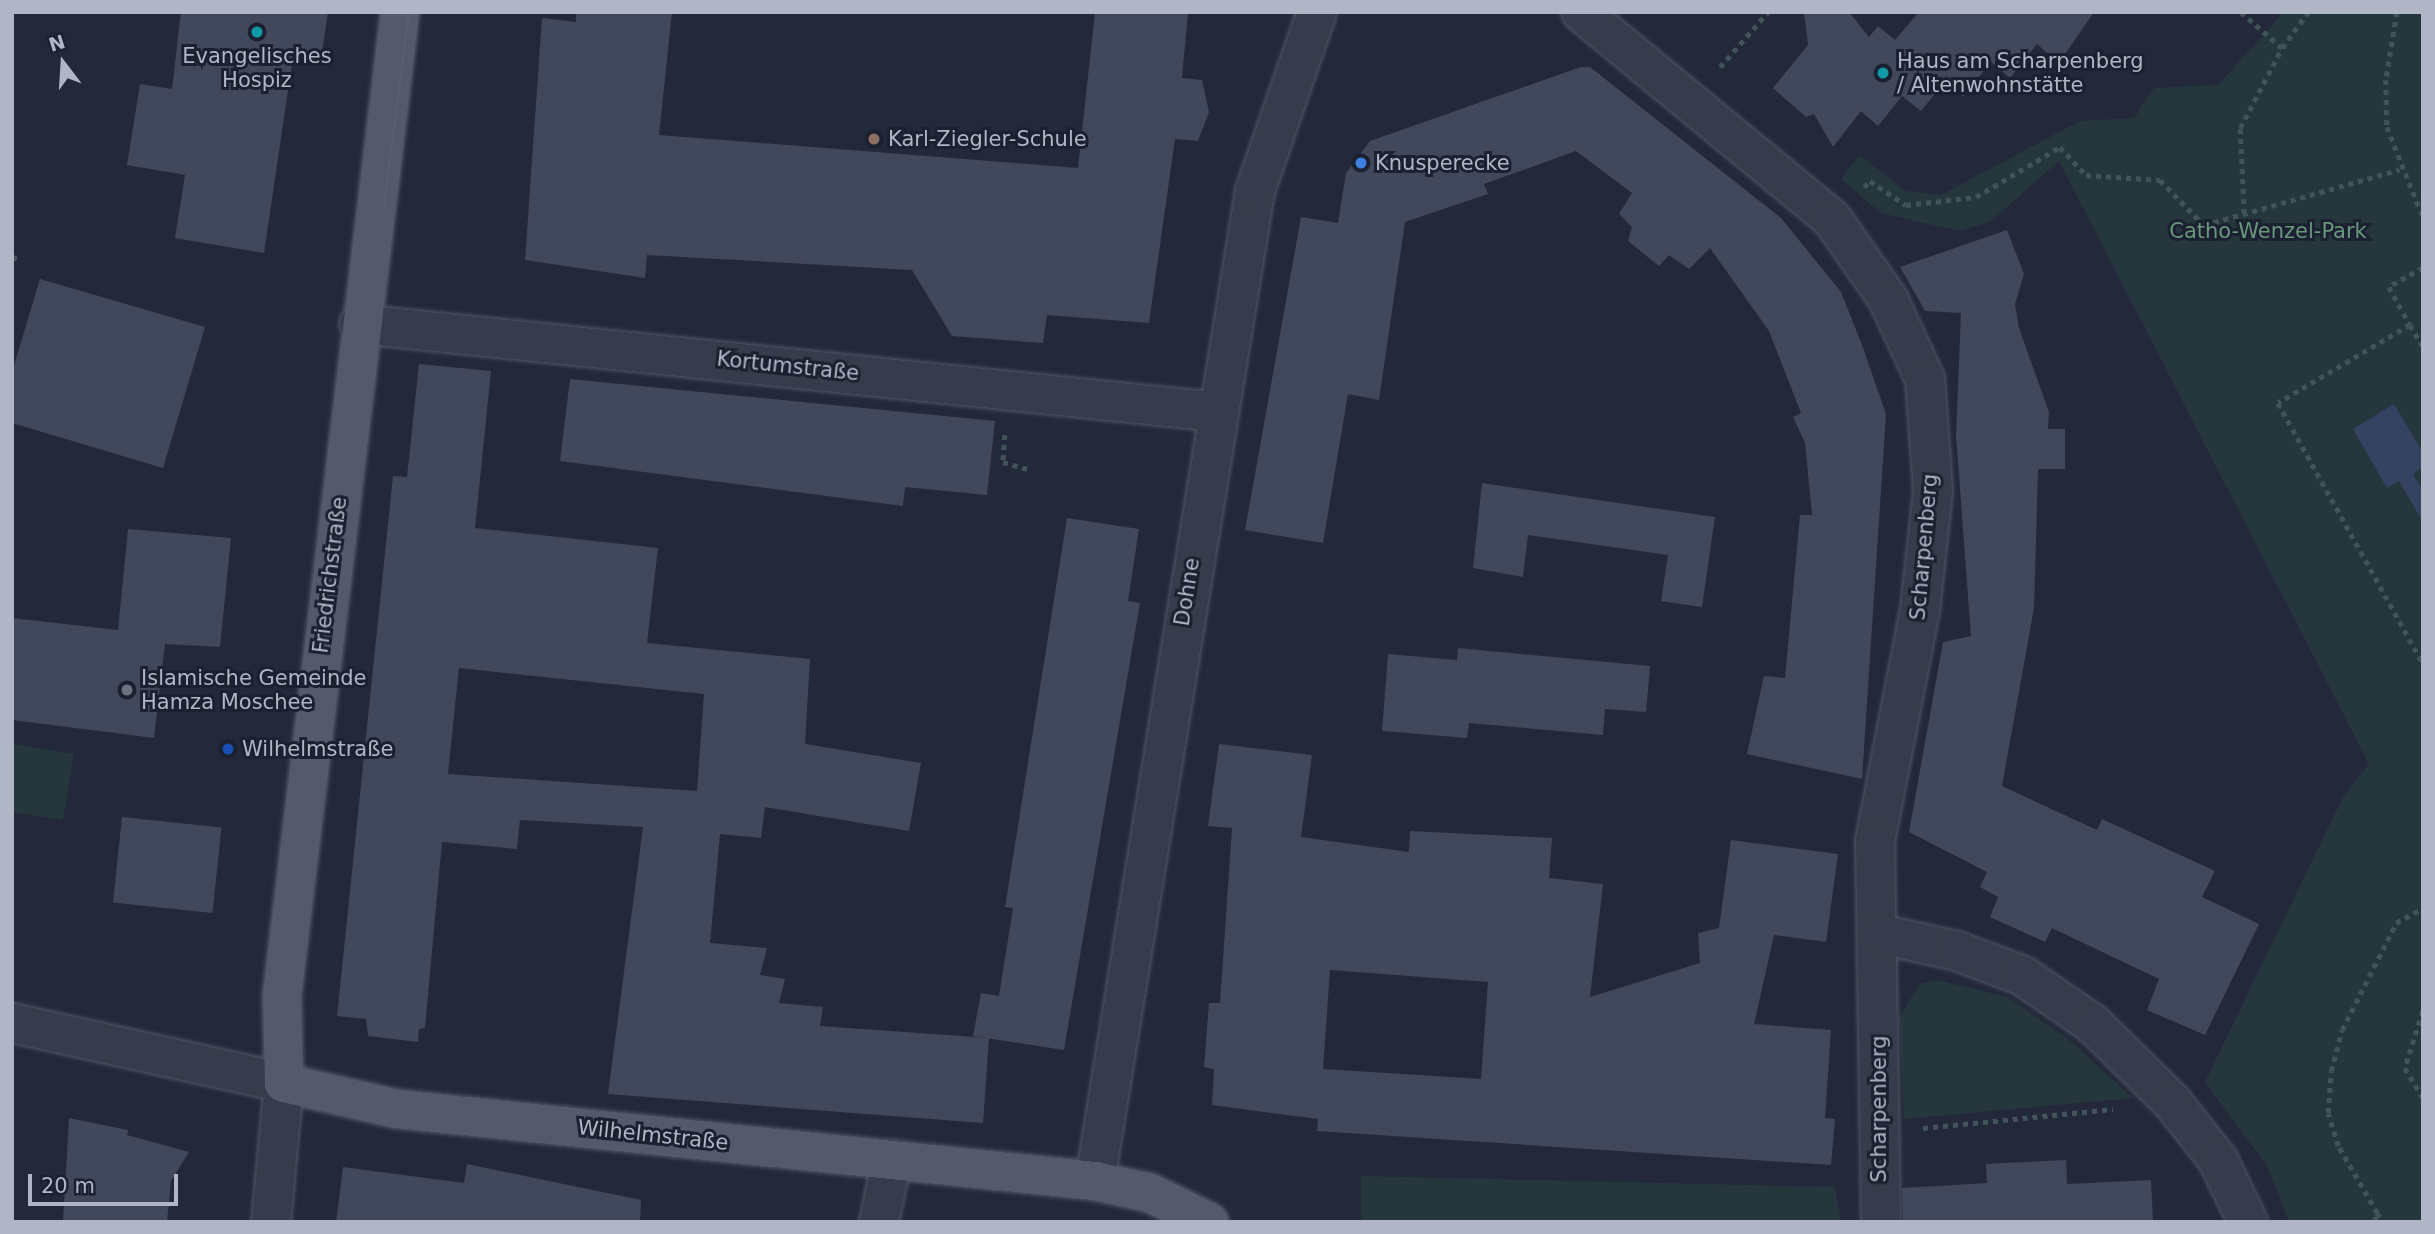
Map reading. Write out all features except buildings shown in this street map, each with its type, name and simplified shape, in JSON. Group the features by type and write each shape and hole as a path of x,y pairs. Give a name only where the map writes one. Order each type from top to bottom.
{"main road":[{"name":"Friedrichstraße","path":"284,1083 282,996 359,324 400,12"},
{"name":"Wilhelmstraße","path":"284,1083 397,1109 1095,1181 1150,1193 1209,1222"}],"street":[{"name":"Dohne","path":"1095,1181 1217,412 1255,191 1317,12"},
{"name":"Scharpenberg","path":"1581,12 1832,219 1888,299 1925,379 1933,491 1920,610 1875,842 1880,934 1876,1133 1881,1222"},
{"name":"Kortumstraße","path":"359,324 1217,412"},
{"path":"1880,934 1956,951 2024,976 2093,1024 2173,1103 2218,1160 2248,1222"},
{"name":"Wilhelmstraße","path":"12,1023 284,1083"},
{"name":"Friedrichstraße","path":"271,1222 284,1083"},
{"path":"879,1222 892,1159"}],"path":[{"path":"1690,102 1768,12"},
{"path":"2241,12 2282,48"},
{"path":"2244,214 2240,128 2282,48 2308,12"},
{"path":"2397,12 2386,80 2387,127 2399,170 2423,217"},
{"path":"1832,219 1870,181 1906,205 1976,197 2060,147 2086,175 2160,180 2204,225 2399,170"},
{"path":"12,257 21,259"},
{"path":"2423,268 2389,287 2423,347"},
{"path":"2410,325 2278,403 2423,664"},
{"path":"2383,1222 2338,1146 2328,1113 2331,1071 2342,1030 2396,923 2421,915 2423,908"},
{"path":"2423,1011 2405,1068 2423,1098"},
{"path":"1876,1133 2173,1103"},
{"path":"2374,1222 2377,1213"}],"green space":[{"name":"Catho-Wenzel-Park","path":"2284,12 2423,12 2423,1222 2289,1222 2267,1166 2205,1082 2342,799 2369,764 2059,161 1990,222 1959,231 1881,213 1841,179 1860,155 1905,191 1941,195 2080,121 2134,118 2154,88 2218,85"},
{"path":"12,744 74,754 63,820 12,812"},
{"path":"1937,980 2007,997 2067,1038 2133,1098 1904,1119 1899,1017 1920,984"},
{"path":"1361,1176 1835,1187 1841,1222 1361,1222"}],"water":[{"path":"2394,404 2423,453 2423,467 2413,474 2423,491 2423,522 2399,481 2387,488 2353,429"}],"tram line":[{"path":"384,206 409,12"}],"place":[{"name":"Evangelisches Hospiz","path":"257,32"},
{"name":"Haus am Scharpenberg / Altenwohnstätte","path":"1883,73"},
{"name":"Karl-Ziegler-Schule","path":"874,139"},
{"name":"Knusperecke","path":"1361,163"},
{"name":"Islamische Gemeinde Hamza Moschee","path":"127,690"},
{"name":"Wilhelmstraße","path":"228,749"}]}
